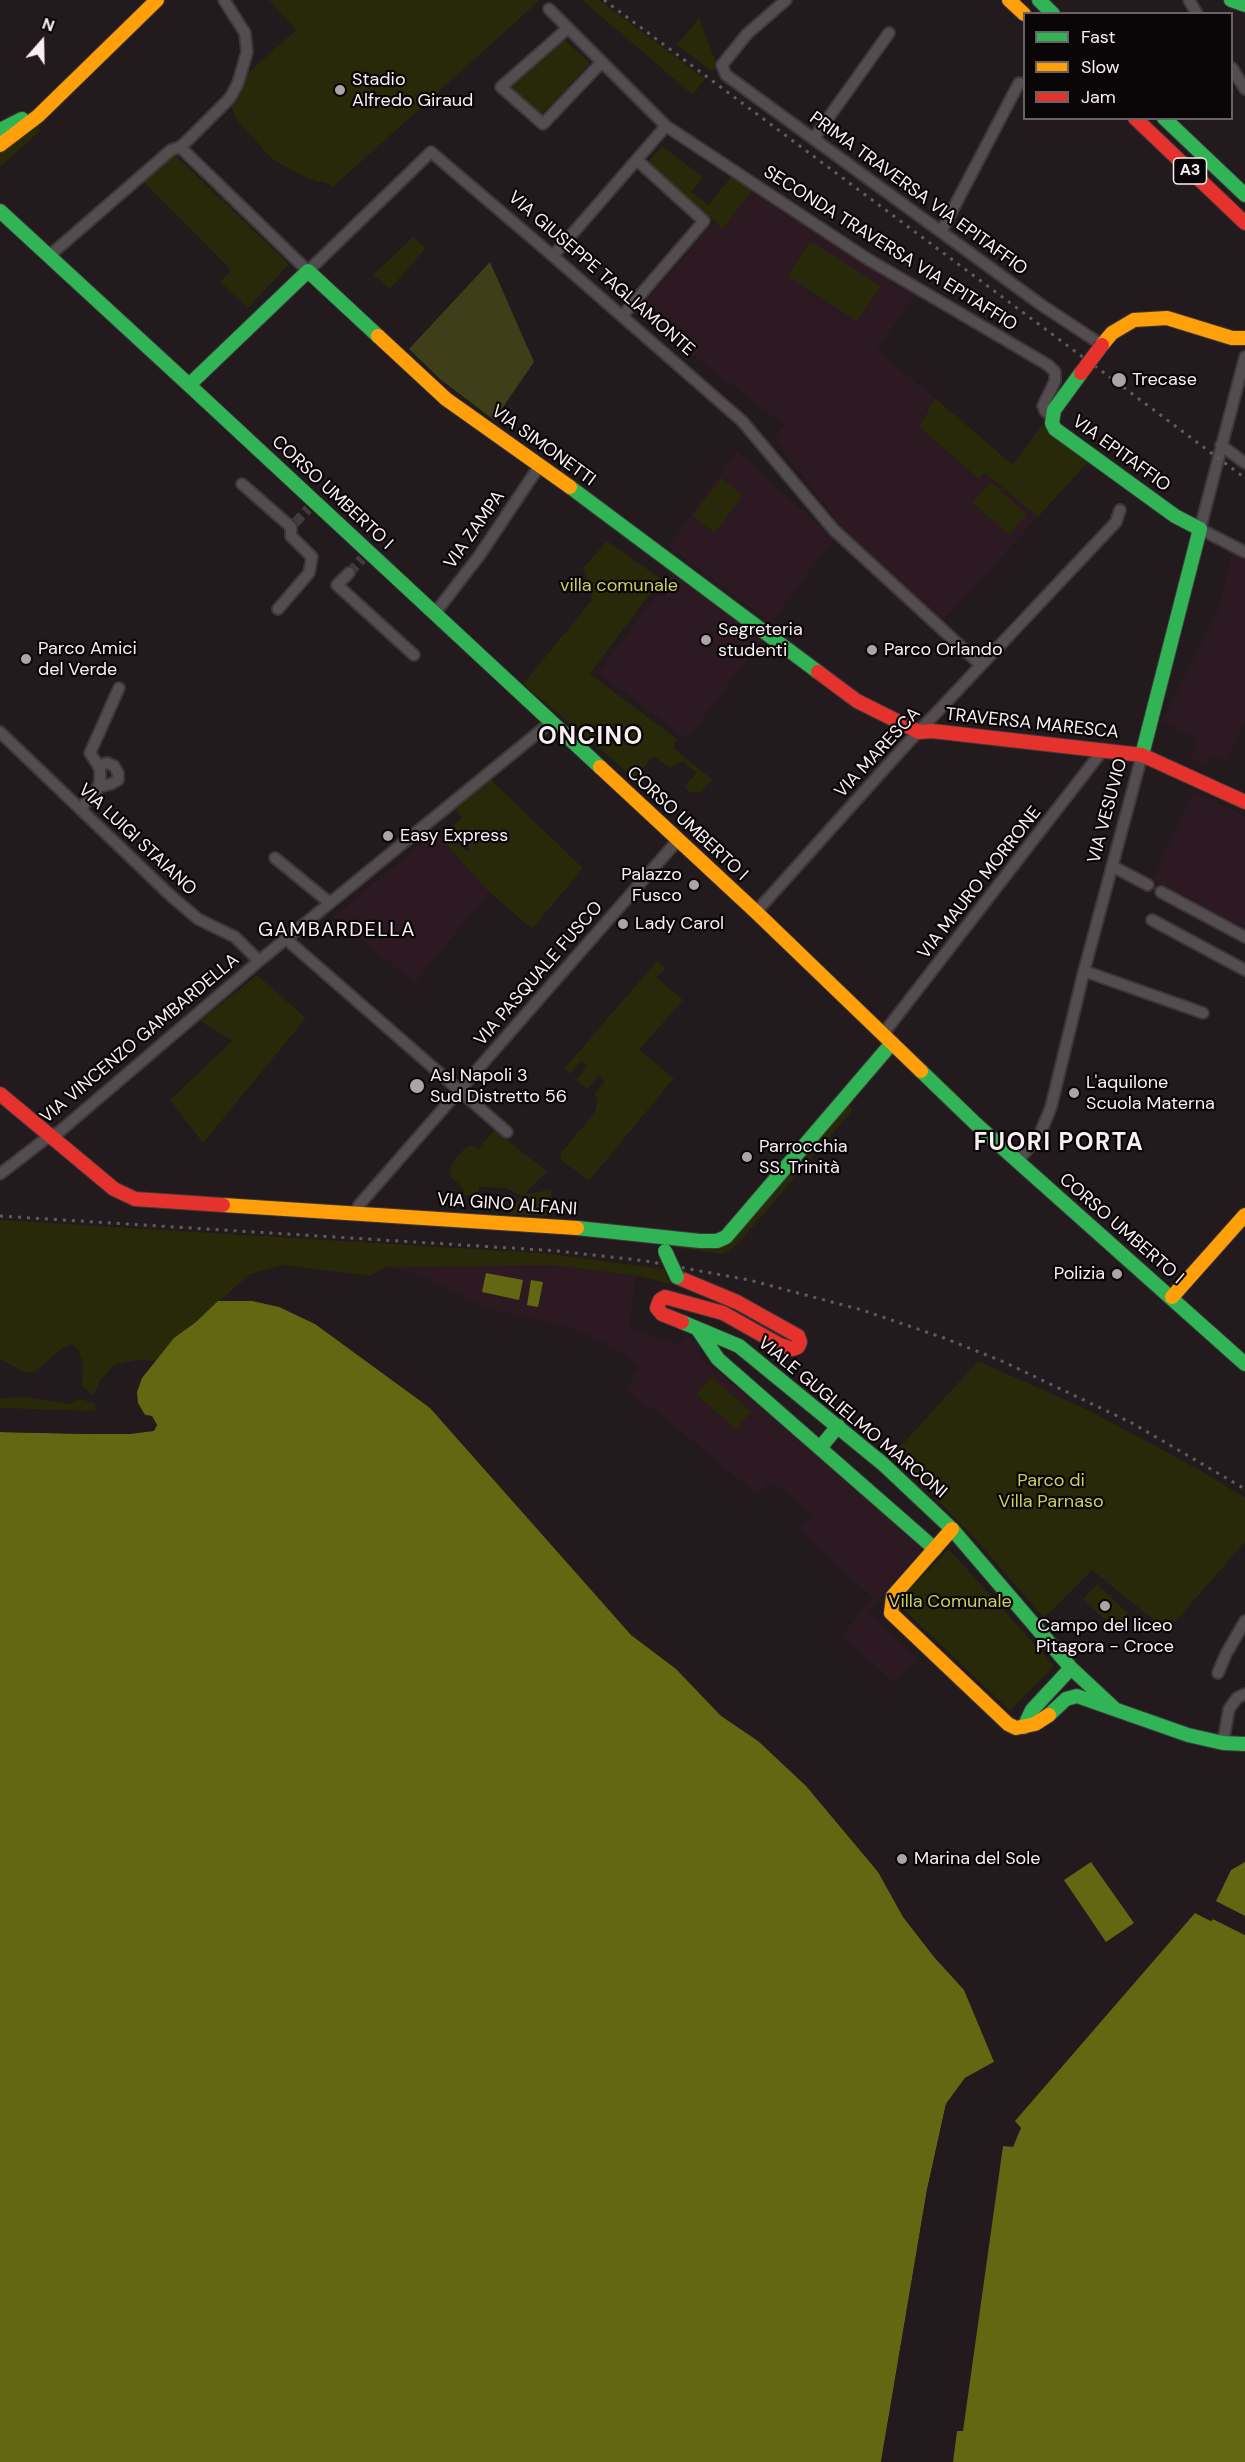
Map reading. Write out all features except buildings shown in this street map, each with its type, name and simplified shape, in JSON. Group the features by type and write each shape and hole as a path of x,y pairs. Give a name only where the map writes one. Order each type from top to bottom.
{"main road":[{"path":"0,145 59,104 157,0"},
{"path":"1009,0 1023,13"},
{"path":"1039,0 1051,12"},
{"path":"1231,0 1245,5"},
{"path":"0,130 59,104"},
{"name":"A3","path":"1137,120 1245,223"},
{"name":"A3","path":"1166,120 1245,195"},
{"name":"CORSO UMBERTO I","path":"0,211 189,385 311,505 435,613 756,912 1017,1162 1245,1364"},
{"name":"VIA GIUSEPPE TAGLIAMONTE","path":"189,385 308,271"},
{"name":"VIA SIMONETTI","path":"308,271 446,399 540,465 857,700 919,732"},
{"name":"VIA EPITAFFIO","path":"1200,529 1175,516 1152,497 1060,433 1052,423 1052,416 1102,345 1113,333 1134,320 1167,318 1232,338 1245,338"},
{"name":"VIA VESUVIO","path":"1142,755 1200,529"},
{"name":"TRAVERSA MARESCA","path":"919,732 932,731 1142,755 1245,802"},
{"name":"VIA GINO ALFANI","path":"0,1094 114,1189 135,1199 663,1235 700,1241 717,1241 726,1237 887,1039"},
{"path":"1172,1297 1245,1215"},
{"name":"VIALE GUGLIELMO MARCONI","path":"663,1235 665,1251 677,1277 749,1308 798,1336 800,1342 798,1347 792,1349 780,1345 723,1313 665,1297 660,1300 657,1308 662,1314 739,1346 892,1472 951,1530 1071,1668 1115,1709 1188,1735 1223,1743 1245,1744"},
{"path":"697,1328 718,1359 935,1548"},
{"path":"809,1439 833,1422"},
{"path":"820,1448 833,1422"},
{"path":"951,1530 893,1596 890,1601 891,1613 1008,1724 1016,1728 1045,1719 1071,1696 1115,1709"},
{"path":"1024,1727 1032,1710 1071,1668"}],"street":[{"path":"49,256 171,150 180,147 230,98 238,83 247,52 245,33 224,0"},
{"name":"PRIMA TRAVERSA VIA EPITAFFIO","path":"786,0 747,34 722,65 726,75 735,84 942,230 1040,304 1102,345"},
{"path":"549,9 666,126 553,256"},
{"path":"567,29 501,87 543,124 601,63"},
{"path":"814,138 889,33"},
{"path":"1233,70 1245,89"},
{"path":"942,230 1019,82"},
{"name":"SECONDA TRAVERSA VIA EPITAFFIO","path":"666,126 866,258 1048,366 1055,372 1055,381 1043,406 1045,411 1052,416"},
{"name":"VIA SIMONETTI","path":"180,147 308,271"},
{"name":"VIA GIUSEPPE TAGLIAMONTE","path":"308,271 430,152 553,256 742,422 834,530 981,665"},
{"path":"622,316 704,221 637,160"},
{"name":"VIA VESUVIO","path":"1200,529 1245,357"},
{"path":"1221,445 1245,463"},
{"name":"VIA ZAMPA","path":"435,613 479,556 540,465"},
{"path":"242,484 293,525 291,536 312,557 309,573 278,609"},
{"name":"VIA MARESCA","path":"756,912 919,732 1116,522 1120,510"},
{"path":"1200,529 1245,552"},
{"path":"349,573 337,585 414,655"},
{"path":"80,809 98,787 100,781 98,766 90,753 119,688"},
{"name":"VIA VINCENZO GAMBARDELLA","path":"0,1174 52,1136 259,961 551,722"},
{"name":"VIA LUIGI STAIANO","path":"0,732 198,919 226,931 259,961"},
{"name":"VIA MAURO MORRONE","path":"887,1039 1092,764 1100,750"},
{"name":"VIA VESUVIO","path":"1017,1162 1046,1122 1142,755"},
{"path":"98,766 107,763 114,766 118,773 117,780 98,787"},
{"name":"VIA PASQUALE FUSCO","path":"357,1214 359,1205 678,840"},
{"path":"275,858 330,903"},
{"path":"1112,866 1148,885"},
{"path":"1161,892 1245,937"},
{"path":"1152,920 1245,970"},
{"path":"286,939 507,1132"},
{"path":"1084,971 1203,1013"},
{"path":"1218,1673 1245,1621"},
{"path":"1223,1743 1229,1709 1238,1698 1245,1694"}],"shaded area":[{"path":"753,189 916,293 877,351 935,398 919,427 979,479 985,473 1038,517 943,621 842,528 774,439 784,425 636,311 714,222 723,229"},
{"path":"490,262 534,362 494,420 440,379 409,349"},
{"path":"737,451 834,539 771,623 668,546"},
{"path":"1233,550 1245,557 1245,723 1226,761 1210,754 1205,765 1190,757 1198,740 1162,721 1218,611"},
{"path":"677,568 766,635 687,739 598,673"},
{"path":"1194,792 1245,816 1245,928 1152,880"},
{"path":"435,832 489,892 415,983 333,917"},
{"path":"551,1265 636,1275 629,1329 678,1344 687,1336 701,1347 699,1356 870,1500 923,1548 868,1612 918,1660 894,1683 842,1635 873,1598 799,1530 812,1514 771,1481 757,1495 666,1419 625,1391 641,1366 586,1334 558,1324 489,1309 422,1276 386,1267"},
{"path":"486,1273 523,1280 519,1300 482,1292"},
{"path":"531,1280 543,1282 538,1307 527,1305"},
{"path":"218,1301 252,1301 279,1307 315,1324 430,1408 631,1635 676,1669 721,1716 758,1741 806,1786 878,1872 903,1917 934,1957 964,1990 994,2062 965,2078 946,2104 927,2190 881,2462 0,2462 0,1432 92,1434 153,1431 157,1425 152,1417 145,1415 138,1403 137,1392 142,1378 174,1338 196,1322"},
{"path":"1091,1862 1134,1923 1106,1942 1064,1880"},
{"path":"1245,1862 1245,1916 1216,1901 1231,1870"},
{"path":"1195,1913 1245,1935 1245,2462 953,2462 957,2431 963,2431 1003,2146 1013,2147 1021,2128 1015,2121"}],"green space":[{"name":"Stadio Alfredo Giraud","path":"269,0 540,0 333,187 308,179 272,159 236,119 231,107 247,74 296,30"},
{"path":"582,0 599,0 705,79 693,95"},
{"path":"699,18 717,65 712,71 677,45"},
{"path":"565,40 590,63 542,114 510,88"},
{"path":"52,112 38,128 40,131 0,167 0,149"},
{"path":"662,146 703,177 691,192 708,205 732,176 753,189 723,229 648,162"},
{"path":"172,156 177,157 289,264 248,308 220,282 231,270 142,180"},
{"path":"413,237 426,248 390,289 373,275"},
{"path":"810,241 880,286 857,321 788,276"},
{"path":"935,398 1013,465 1043,424 1048,432 1089,461 1038,517 985,473 979,479 919,427"},
{"path":"721,478 743,495 715,533 693,516"},
{"path":"991,482 1027,515 1009,535 972,502"},
{"name":"villa comunale","path":"607,541 661,579 590,674 677,739 673,748 713,780 699,793 690,792 685,787 696,773 683,761 670,768 654,756 634,778 523,684 592,600 583,568"},
{"path":"491,780 583,868 532,929 489,892 441,839 444,835 469,852 469,835 451,828 462,818 455,810"},
{"path":"657,961 665,968 657,978 683,1000 639,1050 674,1078 589,1181 560,1159 561,1153 595,1112 598,1099 594,1095 605,1081 599,1076 587,1089 576,1080 587,1066 581,1061 570,1074 564,1069"},
{"path":"257,975 306,1018 203,1143 170,1100 232,1041 200,1021"},
{"path":"848,1104 853,1110 729,1251 722,1254 665,1246 663,1235 717,1241"},
{"path":"494,1130 547,1171 524,1195 551,1189 552,1202 549,1216 508,1214 522,1196 506,1188 479,1187 479,1195 464,1195 464,1189 450,1176 452,1163 463,1150 470,1145 478,1149"},
{"path":"0,1220 540,1253 664,1269 670,1284 640,1276 551,1265 386,1267 370,1276 283,1265 250,1274 177,1336 155,1361 137,1360 114,1365 100,1381 94,1395 82,1387 83,1365 79,1350 72,1344 62,1348 35,1372 24,1372 0,1359"},
{"name":"Parco di Villa Parnaso","path":"978,1361 1088,1410 1200,1470 1245,1498 1245,1542 1167,1631 1092,1570 1044,1618 975,1539 915,1477 891,1457"},
{"path":"712,1377 751,1412 736,1429 696,1394"},
{"path":"25,1397 71,1404 79,1399 95,1403 95,1411 0,1408 0,1398"},
{"name":"Villa Comunale","path":"949,1549 1054,1666 1010,1711 898,1604 900,1599"},
{"name":"Campo del liceo Pitagora - Croce","path":"1097,1584 1128,1613 1114,1628 1083,1599"}],"pier":[{"path":"141,1414 152,1416 157,1425 154,1431 130,1434 0,1432 0,1429 130,1431 152,1428 150,1419"},
{"path":"1197,1911 1211,1917 1214,1916 1245,1932 1245,1935 1195,1913"},
{"path":"994,2062 997,2064 967,2081 949,2106 930,2190 884,2462 881,2462 927,2190 946,2104 965,2078"}],"tunnel":[{"path":"295,523 308,509"},
{"path":"349,573 362,559"}],"railway":[{"path":"604,0 1245,478"},
{"path":"0,1216 558,1251 646,1261 749,1280 862,1310 944,1338 1004,1362 1132,1423 1245,1489"}],"traffic: fast":[{"path":"1039,0 1051,12"},
{"path":"1231,0 1245,5"},
{"path":"0,130 22,119"},
{"path":"1166,120 1245,195"},
{"path":"0,211 189,385 308,271 378,336"},
{"path":"1081,373 1054,410 1052,423 1055,429 1175,516 1200,529 1142,755"},
{"path":"189,385 600,767"},
{"path":"570,487 818,672"},
{"path":"577,1228 700,1241 717,1241 726,1237 892,1043"},
{"path":"921,1071 977,1125 1245,1364"},
{"path":"665,1251 677,1277"},
{"path":"682,1322 739,1346 883,1464 952,1529 1071,1668 1115,1709"},
{"path":"697,1328 718,1359 935,1549"},
{"path":"820,1448 838,1426"},
{"path":"1024,1727 1032,1710 1071,1668"},
{"path":"1049,1715 1066,1699 1077,1696 1188,1735 1223,1743 1245,1744"}],"traffic: slow":[{"path":"0,145 38,116 157,0"},
{"path":"1009,0 1023,13"},
{"path":"1102,345 1112,333 1134,320 1167,318 1232,338 1245,338"},
{"path":"378,336 446,399 570,487"},
{"path":"600,767 756,912 921,1071"},
{"path":"223,1205 577,1228"},
{"path":"1172,1297 1245,1215"},
{"path":"952,1529 893,1596 891,1613 1008,1724 1016,1728 1035,1724 1049,1715"}],"traffic: jam":[{"path":"1137,120 1245,223"},
{"path":"1081,373 1102,345"},
{"path":"818,672 857,701 919,732 932,731 1142,755 1245,802"},
{"path":"0,1094 114,1189 135,1199 223,1205"},
{"path":"677,1277 737,1302 798,1336 800,1342 798,1347 792,1349 780,1345 723,1313 665,1297 660,1300 657,1308 662,1314 682,1322"}],"place":[{"name":"Stadio Alfredo Giraud","path":"340,90"},
{"name":"Trecase","path":"1119,380"},
{"name":"Segreteria studenti","path":"706,640"},
{"name":"Parco Orlando","path":"872,650"},
{"name":"Parco Amici del Verde","path":"26,659"},
{"name":"Easy Express","path":"388,836"},
{"name":"Palazzo Fusco","path":"694,885"},
{"name":"Lady Carol","path":"623,924"},
{"name":"Asl Napoli 3 Sud Distretto 56","path":"417,1086"},
{"name":"L'aquilone Scuola Materna","path":"1074,1093"},
{"name":"Parrocchia SS. Trinità","path":"747,1157"},
{"name":"Polizia","path":"1117,1274"},
{"name":"Campo del liceo Pitagora - Croce","path":"1105,1606"},
{"name":"Marina del Sole","path":"902,1859"}],"district":[{"name":"ONCINO","path":"591,738"},
{"name":"GAMBARDELLA","path":"337,931"},
{"name":"FUORI PORTA","path":"1059,1144"}]}
